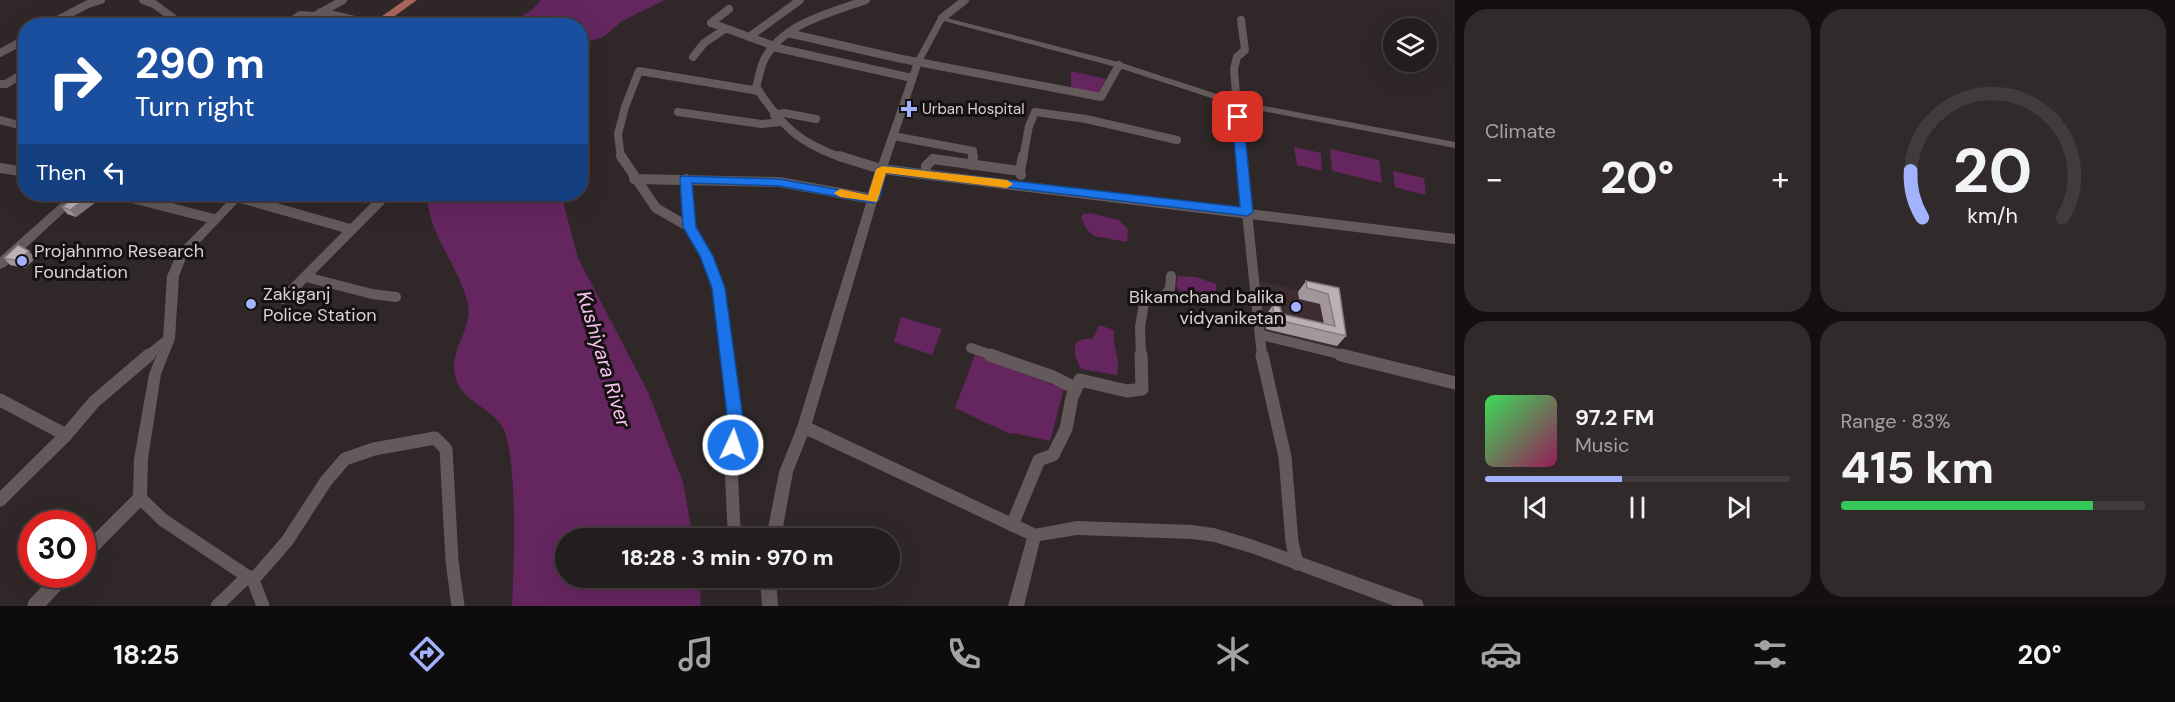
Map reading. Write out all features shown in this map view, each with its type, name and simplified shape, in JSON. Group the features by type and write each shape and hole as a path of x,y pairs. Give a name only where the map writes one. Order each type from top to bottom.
{"main road":[{"path":"385,18 412,0"},
{"path":"0,264 70,201"}],"street":[{"path":"61,18 101,0"},
{"path":"143,0 154,4 174,18"},
{"path":"296,18 300,15 315,16 343,0"},
{"path":"749,37 800,0"},
{"path":"866,0 823,15 788,33 764,60 756,87 774,115 807,143 848,160 882,169 1455,239"},
{"path":"775,528 786,472 804,427 912,78 942,18 965,0"},
{"path":"729,9 710,22 774,47 912,78"},
{"path":"321,12 345,18"},
{"path":"942,18 1119,65 1236,103 1455,145"},
{"path":"1241,20 1245,50 1235,60 1236,103 1247,212 1262,355 1285,457 1292,542 1297,564"},
{"path":"693,57 704,43 725,29"},
{"path":"788,33 918,62 1101,97 1119,65"},
{"path":"0,53 18,43"},
{"path":"734,528 731,464 736,426 719,288 707,256 689,227 656,208 621,160 618,134 625,107 639,71 759,91"},
{"path":"0,84 6,84 18,77"},
{"path":"678,112 761,124 781,122"},
{"path":"1024,186 1020,171 1029,126 1035,112 1086,119 1178,140"},
{"path":"774,115 784,113 816,119"},
{"path":"0,120 18,125"},
{"path":"893,136 973,151 972,165"},
{"path":"926,174 927,166 933,159 1020,171"},
{"path":"0,168 18,171"},
{"path":"634,179 779,182 873,200"},
{"path":"686,179 689,227"},
{"path":"144,201 214,219"},
{"path":"96,543 140,498 141,459 155,374 169,339 173,276 182,254 233,201"},
{"path":"258,201 350,230"},
{"path":"283,299 380,201"},
{"path":"1012,525 1039,459 1053,455 1059,445 1066,428 1073,387 1080,380 1127,392 1142,389 1140,327 1144,303 1153,297 1164,296 1170,289 1171,276"},
{"path":"306,277 372,294 396,297"},
{"path":"1261,334 1455,383"},
{"path":"0,500 66,435 94,402 169,339"},
{"path":"971,348 1053,377 1073,387"},
{"path":"0,400 66,435"},
{"path":"804,427 1034,535 1077,528 1192,532 1214,535 1251,546 1416,606"},
{"path":"217,606 279,551 298,526 315,497 346,458 406,442 435,438 446,449 452,561 458,606"},
{"path":"140,498 163,520 250,578 262,606"},
{"path":"1016,606 1034,535"},
{"path":"35,606 52,588"},
{"path":"769,588 770,606"}],"shaded area":[{"name":"Bikamchand balika vidyaniketan","path":"1257,280 1331,299 1338,348 1263,332"}],"water":[{"path":"541,0 665,0 622,21 603,37 588,42 588,18 518,18 533,9"},
{"path":"1071,71 1106,79 1098,94 1071,89"},
{"path":"1294,147 1321,153 1322,171 1297,165"},
{"path":"1330,149 1379,160 1382,183 1332,171"},
{"path":"1393,171 1424,178 1426,195 1395,187"},
{"name":"Kushiyara River","path":"428,201 563,201 578,258 648,392 683,482 691,528 555,528 555,588 700,588 701,606 512,606 514,514 508,442 498,421 465,394 456,379 455,359 467,323 468,304 458,276 433,223"},
{"path":"1091,213 1118,220 1128,229 1127,242 1094,236 1088,231 1081,218 1083,214"},
{"path":"1178,276 1196,277 1216,284 1216,292 1212,296 1180,292 1176,285"},
{"path":"901,317 942,329 932,355 894,342"},
{"path":"1099,325 1114,330 1117,375 1081,369 1075,356 1075,344 1080,340 1093,338"},
{"path":"975,355 1064,389 1050,441 1010,434 955,408"}],"building":[{"path":"70,201 82,201 70,210 62,207"},
{"path":"18,245 29,251 18,261 4,258"},
{"path":"1306,281 1339,288 1346,336 1274,319 1273,305 1280,307 1282,314 1335,326 1328,294 1307,288"}],"slow traffic":[{"path":"840,193 873,200 882,169 1007,184"}],"place":[{"name":"Urban Hospital","path":"909,109"},
{"name":"Projahnmo Research Foundation","path":"22,261"},
{"name":"Zakiganj Police Station","path":"251,304"},
{"name":"Bikamchand balika vidyaniketan","path":"1296,307"}],"route":[{"path":"733,445 736,426 719,288 707,256 689,227 686,179 779,182 873,200 882,169 1247,212 1238,117"}]}
